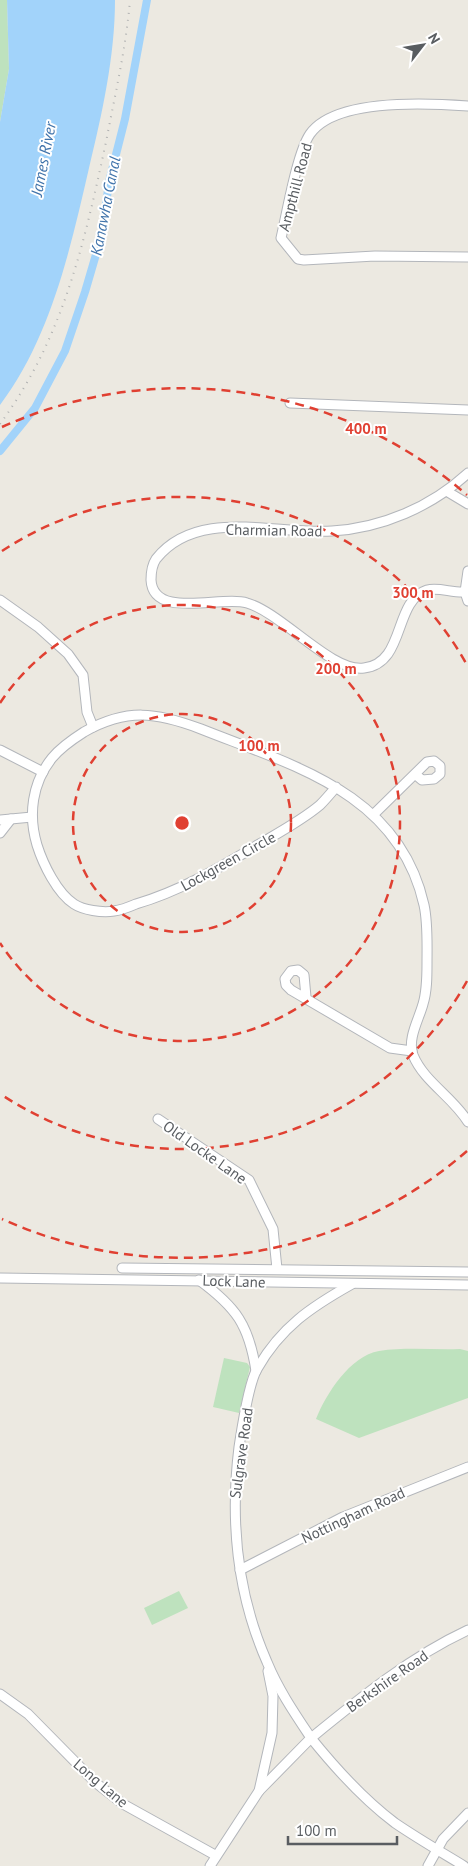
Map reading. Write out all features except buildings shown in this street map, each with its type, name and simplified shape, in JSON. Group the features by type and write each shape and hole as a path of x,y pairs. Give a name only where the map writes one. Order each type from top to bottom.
{"street":[{"name":"Ampthill Road","path":"468,106 394,105 368,108 339,114 317,125 304,148 281,238 298,259 304,260 375,256 468,257"},
{"path":"290,403 468,410"},
{"name":"Charmian Road","path":"465,592 429,589 418,595 409,607 393,646 384,659 372,666 353,669 330,656 271,614 248,603 227,601 170,602 155,594 151,583 152,568 169,544 193,534 229,528 311,532 351,529 399,516 419,508 448,492 468,473"},
{"path":"448,492 468,504"},
{"path":"468,571 465,592 468,602"},
{"path":"0,600 38,628 68,654 83,674 85,705 93,727"},
{"name":"Lockgreen Circle","path":"336,787 322,804 301,820 192,884 113,912 89,910 73,904 60,889 42,860 32,830 32,801 38,779 53,756 74,738 106,720 132,715 153,715 181,721 317,775 336,787 374,814 401,852 418,888 424,906 426,988 412,1037 412,1051"},
{"path":"0,750 43,772"},
{"path":"374,814 415,774"},
{"path":"0,820 32,817"},
{"path":"0,833 11,819"},
{"path":"306,996 390,1048 412,1051 421,1069 458,1106 468,1122"},
{"name":"Old Locke Lane","path":"158,1119 249,1180 273,1229 277,1269"},
{"path":"122,1268 277,1269 380,1273 468,1272"},
{"path":"380,1273 380,1283"},
{"name":"Lock Lane","path":"0,1278 468,1285"},
{"path":"198,1280 222,1297 243,1323 253,1349 256,1371"},
{"name":"Sulgrave Road","path":"259,1791 269,1754 274,1716 267,1664 247,1605 234,1522 235,1476 241,1433 256,1371 291,1324 316,1304 352,1284"},
{"name":"Nottingham Road","path":"240,1570 343,1518 468,1466"},
{"name":"Berkshire Road","path":"311,1738 379,1683 448,1639 468,1630"},
{"name":"Sulgrave Road","path":"210,1866 215,1855 259,1791 311,1738 267,1664"},
{"name":"Long Lane","path":"0,1694 28,1714 96,1783 124,1804 215,1855"},
{"path":"311,1738 332,1764 375,1806 396,1823 464,1866"},
{"path":"428,1866 436,1848 455,1824 468,1813"}],"green space":[{"path":"0,0 7,0 9,69 0,122"},
{"path":"399,1349 460,1349 468,1351 468,1398 359,1438 316,1419 320,1409 340,1378 358,1360 368,1354"},
{"path":"224,1358 247,1363 250,1367 239,1413 213,1407"},
{"path":"179,1591 188,1608 152,1625 144,1608"}],"water":[{"name":"James River","path":"7,0 115,0 113,42 103,106 66,261 46,322 33,351 18,379 0,405 0,122 9,69"}],"waterway":[{"name":"Kanawha Canal","path":"0,451 35,408 65,351 85,292 102,234 109,182 125,119 147,0"}],"railway":[{"path":"0,424 22,391 40,358 55,324 79,254 106,142 123,54 130,0"}]}
